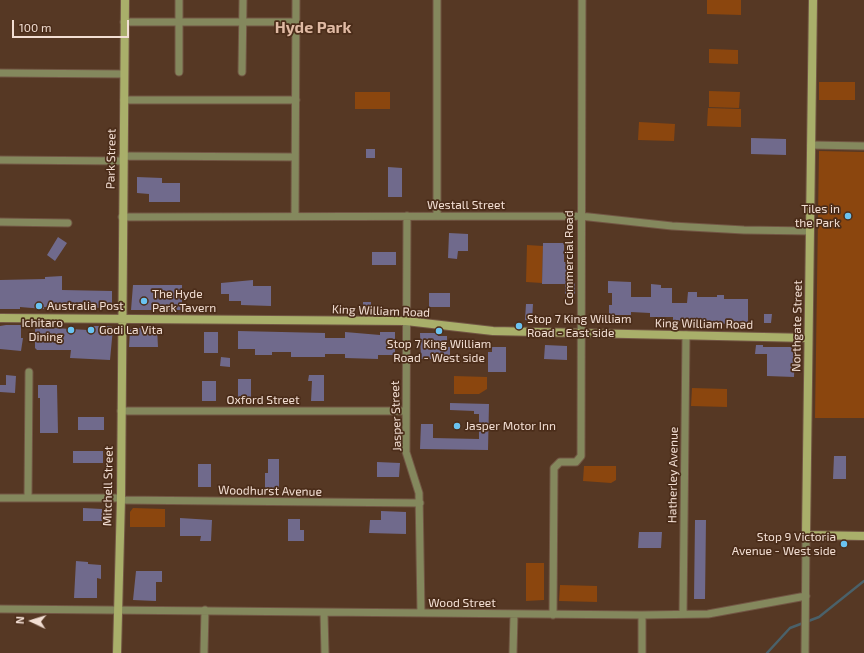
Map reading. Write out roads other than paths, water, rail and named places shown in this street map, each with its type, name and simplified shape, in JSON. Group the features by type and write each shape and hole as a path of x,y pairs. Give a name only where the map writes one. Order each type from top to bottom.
{"main road":[{"name":"Park Street","path":"121,319 125,0"},
{"name":"Northgate Street","path":"806,535 813,0"},
{"name":"King William Road","path":"0,318 406,321 474,330 808,338"},
{"name":"Mitchell Street","path":"117,653 121,319"},
{"path":"806,535 864,536"}],"street":[{"path":"179,0 179,72"},
{"path":"242,0 242,72"},
{"path":"295,216 296,0"},
{"path":"437,0 437,216"},
{"name":"Commercial Road","path":"553,615 554,468 560,462 576,462 581,456 580,216 582,0"},
{"path":"124,22 296,22"},
{"path":"0,72 124,74"},
{"path":"124,100 296,100"},
{"path":"811,145 864,146"},
{"path":"0,160 295,157"},
{"name":"Jasper Street","path":"407,216 406,452 419,493 420,503 421,613"},
{"name":"Westall Street","path":"122,217 580,216 672,226 744,230 810,231"},
{"path":"0,222 68,223"},
{"name":"Hatherley Avenue","path":"683,614 686,335"},
{"path":"28,497 30,372"},
{"name":"Oxford Street","path":"121,411 405,411"},
{"name":"Woodhurst Avenue","path":"0,498 28,497 420,503"},
{"name":"Northgate Street","path":"805,653 806,535"},
{"name":"Wood Street","path":"0,608 324,613 642,615 708,614 806,596"},
{"path":"204,610 204,653"},
{"path":"324,613 325,653"},
{"path":"513,653 514,614"},
{"path":"642,615 642,653"}],"waterway":[{"path":"767,653 790,628 819,617 864,581"}],"place":[{"name":"Tiles in the Park","path":"848,216"},
{"name":"The Hyde Park Tavern","path":"144,301"},
{"name":"Australia Post","path":"39,306"},
{"name":"Stop 7 King William Road - East side","path":"519,326"},
{"name":"Ichitaro Dining","path":"71,330"},
{"name":"Godi La Vita","path":"91,330"},
{"name":"Stop 7 King William Road - West side","path":"439,331"},
{"name":"Jasper Motor Inn","path":"457,426"},
{"name":"Stop 9 Victoria Avenue - West side","path":"844,544"}],"district":[{"name":"Hyde Park","path":"313,28"}]}
